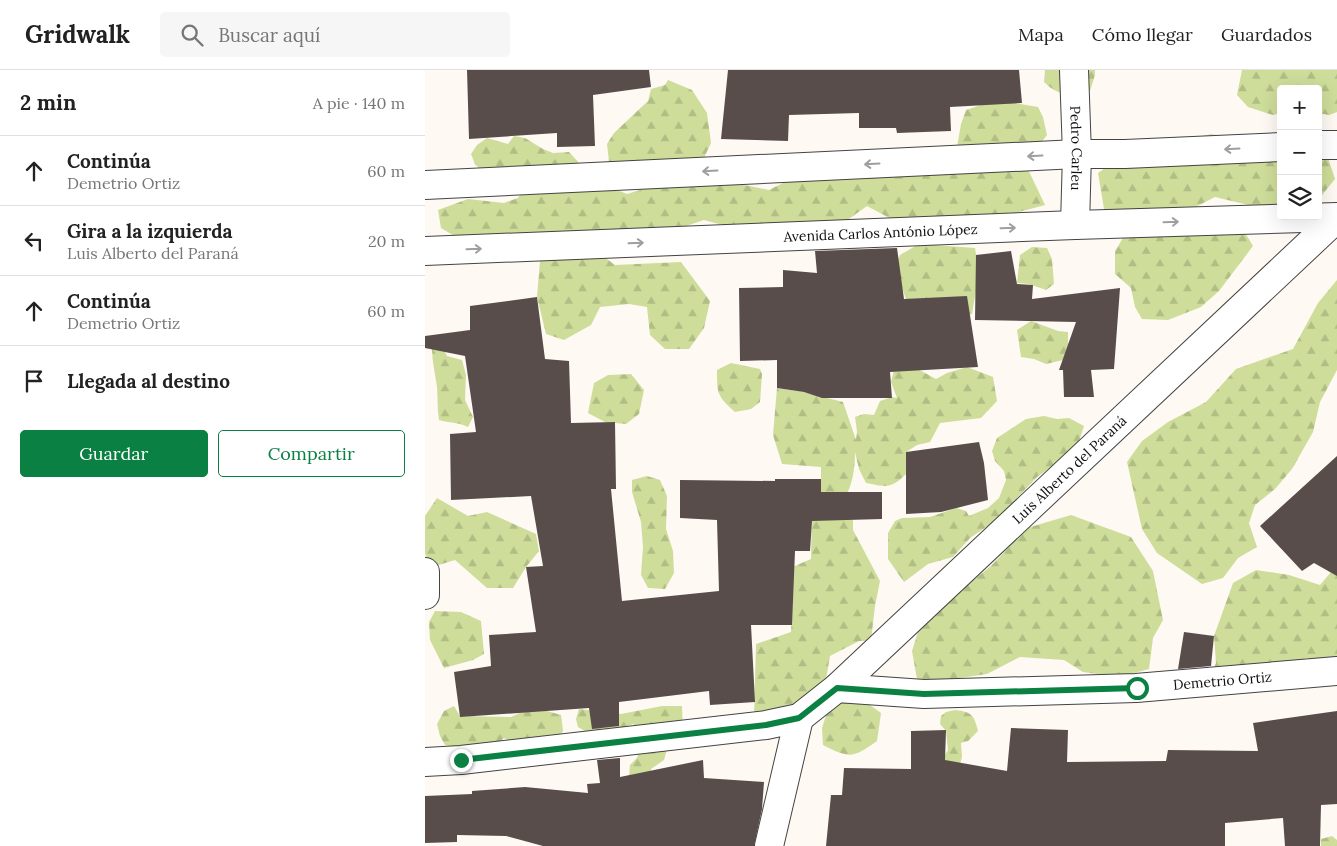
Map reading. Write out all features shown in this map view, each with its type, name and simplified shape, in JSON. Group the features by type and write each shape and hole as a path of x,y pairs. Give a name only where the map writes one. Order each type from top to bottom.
{"street":[{"name":"Pedro Carleu","path":"1075,70 1077,154 1075,225"},
{"path":"1322,145 1337,144"},
{"path":"425,185 1077,154 1125,154 1277,147"},
{"name":"Avenida Carlos António López","path":"425,251 1075,225 1337,218"},
{"name":"Luis Alberto del Paraná","path":"425,762 766,725 799,718 837,688 1337,218"},
{"path":"425,572 425,595"},
{"name":"Demetrio Ortiz","path":"837,688 924,694 1137,688 1337,671"},
{"path":"769,846 799,718"}],"green space":[{"path":"1045,70 1095,70 1095,75 1090,91 1065,94 1049,87 1044,82"},
{"path":"1242,70 1337,70 1337,112 1329,115 1322,114 1322,85 1277,85 1277,114 1273,115 1248,107 1237,95"},
{"path":"668,80 692,90 707,113 711,143 703,160 617,168 609,162 607,144 614,133 648,101 651,89 665,85"},
{"path":"1015,103 1038,107 1043,117 1047,135 1037,148 957,147 961,124 966,110 984,104"},
{"path":"1211,134 1277,147 1277,206 1261,208 1215,197 1168,221 1106,221 1098,173 1125,154"},
{"path":"514,136 525,138 553,153 569,152 581,165 502,167 484,173 475,164 471,154 477,145 487,138 508,144"},
{"path":"1322,146 1324,146 1335,179 1322,195"},
{"path":"1024,161 1045,205 975,224 908,228 867,206 835,229 760,235 704,220 632,244 456,237 441,228 438,210 468,199 504,203 518,198 525,187 589,179 627,194 691,174 769,190 809,170"},
{"path":"1244,231 1253,246 1219,291 1201,307 1168,320 1142,319 1135,307 1131,288 1115,274 1115,251 1123,238 1148,232"},
{"path":"919,244 975,248 979,272 972,314 938,320 912,316 895,268 900,255"},
{"path":"550,246 603,256 615,265 681,262 710,301 704,328 689,349 665,349 650,335 647,307 629,304 600,307 591,325 564,340 546,334 537,297 540,261"},
{"path":"1032,247 1047,248 1052,259 1054,284 1046,290 1029,284 1017,283 1020,255"},
{"path":"1337,280 1337,370 1320,402 1313,432 1292,469 1275,489 1255,505 1249,523 1257,547 1238,558 1223,578 1202,584 1157,553 1142,529 1127,462 1142,441 1168,422 1206,402 1236,369 1293,349 1318,303"},
{"path":"1031,321 1058,331 1068,332 1068,346 1063,360 1046,364 1034,359 1021,357 1017,330"},
{"path":"432,346 443,348 447,356 462,360 466,375 465,400 473,417 468,427 439,420"},
{"path":"731,363 760,369 762,374 760,402 751,409 735,412 719,394 717,370"},
{"path":"914,367 936,379 947,373 967,367 993,377 997,401 981,418 940,423 930,442 917,445 906,452 906,474 888,486 866,483 859,469 855,452 852,478 843,502 853,520 853,530 880,581 871,641 859,641 830,656 826,679 788,712 754,717 756,644 791,632 793,588 790,568 811,559 812,510 821,501 821,467 782,464 773,435 777,388 804,392 843,402 856,440 855,417 864,414 874,415 880,401 892,397 897,398 891,382 894,370"},
{"path":"631,374 644,390 639,414 626,424 605,422 588,413 594,383 608,375"},
{"path":"1044,416 1057,419 1069,418 1084,426 1079,441 1060,461 1037,477 995,521 970,538 953,557 928,564 904,582 888,559 888,533 895,521 902,518 930,517 956,508 966,511 969,516 988,508 999,498 1006,480 1004,471 995,461 992,451 997,438 1026,419"},
{"path":"647,476 660,480 667,496 666,529 673,551 674,573 665,589 648,588 641,575 643,547 641,522 632,492 632,480"},
{"path":"437,498 468,516 487,512 536,534 539,551 513,588 487,588 455,560 429,568 425,553 425,516"},
{"path":"1071,515 1131,537 1153,571 1163,620 1153,638 1149,669 1119,677 1083,672 1064,660 1020,657 987,674 953,679 917,679 912,651 918,632 937,609 991,566 1027,528"},
{"path":"1337,565 1337,656 1324,660 1306,658 1273,675 1207,685 1216,663 1214,636 1233,583 1256,570 1289,575 1320,585"},
{"path":"435,611 461,612 481,621 484,654 473,660 444,668 430,640 429,622"},
{"path":"844,700 870,705 881,713 877,741 862,751 851,755 839,753 823,745 822,728 828,709"},
{"path":"454,706 460,716 511,717 533,707 561,715 563,731 552,750 533,751 504,738 487,753 445,745 437,724 444,711"},
{"path":"662,706 682,706 683,732 668,746 664,760 651,769 651,786 626,810 630,765 637,758 641,744 657,740 633,724 599,739 578,727 576,719 579,709 621,714"},
{"path":"955,710 969,713 975,721 978,731 968,741 961,743 962,757 959,768 949,768 944,757 948,750 946,731 940,724 941,716 946,712"},
{"path":"1332,836 1337,840 1337,846 1321,846 1321,839"}],"building":[{"path":"467,70 649,70 651,87 593,95 595,146 557,147 557,133 469,139"},
{"path":"728,70 1019,70 1022,103 950,107 951,131 897,133 896,128 859,128 859,113 789,115 788,141 721,139"},
{"path":"897,248 904,299 967,296 978,367 890,372 892,398 822,398 804,392 777,388 777,360 740,361 739,288 783,287 783,270 817,273 815,251"},
{"path":"1011,251 1017,284 1033,285 1032,299 1120,288 1114,369 1091,370 1094,397 1064,397 1063,370 1059,370 1076,322 975,320 976,255"},
{"path":"537,297 545,359 569,361 571,423 615,422 616,489 611,489 622,601 719,591 717,520 680,518 680,480 775,481 775,479 821,479 821,492 882,492 882,519 812,521 810,551 795,551 792,625 751,625 755,702 710,705 709,691 619,702 619,726 592,729 589,708 460,717 454,672 491,666 489,635 536,632 526,567 543,566 531,496 451,500 450,434 476,432 465,356 425,348 425,336 470,330 470,306"},
{"path":"979,442 984,463 988,500 941,512 906,514 906,452"},
{"path":"1337,456 1337,576 1314,563 1302,571 1260,526"},
{"path":"1184,632 1214,636 1211,666 1178,669"},
{"path":"1337,711 1337,804 1321,805 1320,846 1285,846 1283,818 1225,823 1225,846 826,846 831,795 842,795 844,768 911,769 911,731 946,730 945,760 1007,771 1011,728 1068,730 1067,762 1166,761 1168,750 1258,751 1253,723"},
{"path":"620,758 620,777 703,760 704,778 764,782 762,809 754,846 543,846 506,836 457,835 457,842 425,843 425,796 472,794 472,791 525,787 588,793 587,784 600,783 597,760"}],"route":[{"path":"461,760 766,725 799,718 837,688 924,694 1137,688"}]}
